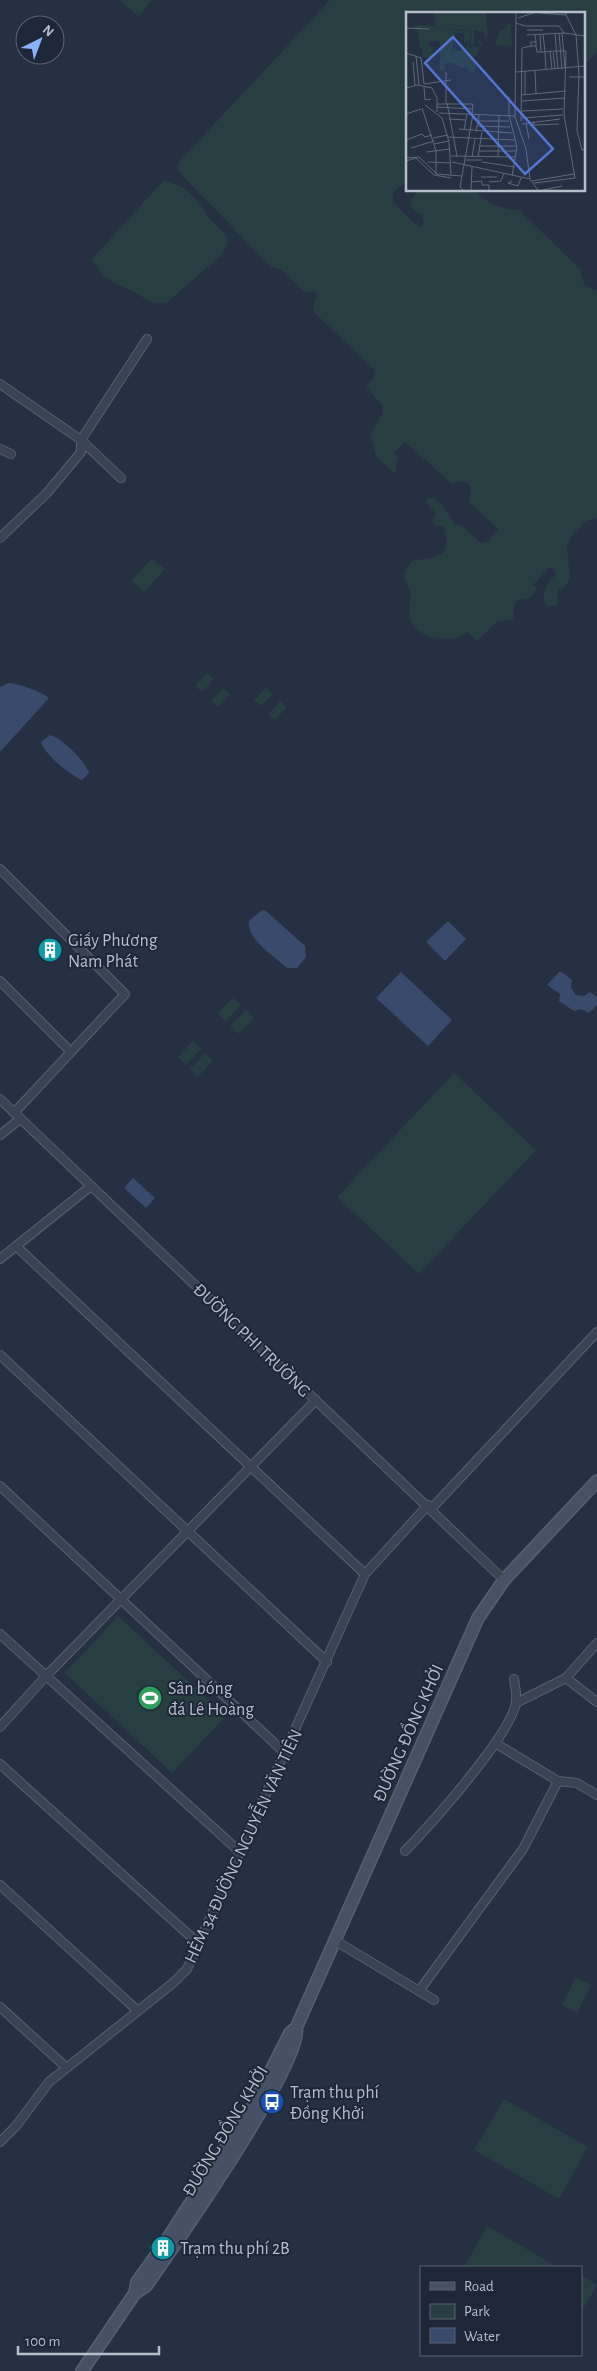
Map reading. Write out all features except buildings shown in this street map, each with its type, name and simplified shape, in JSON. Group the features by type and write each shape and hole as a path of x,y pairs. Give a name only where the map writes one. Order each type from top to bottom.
{"main road":[{"name":"ĐƯỜNG ĐỒNG KHỞI","path":"167,2237 190,2206 253,2106 290,2033 296,2028 478,1618 504,1580 597,1481"},
{"name":"ĐƯỜNG ĐỒNG KHỞI","path":"82,2371 135,2293 146,2286 230,2162 277,2081 298,2036 296,2028"},
{"name":"ĐƯỜNG ĐỒNG KHỞI","path":"135,2293 136,2284 153,2256"}],"street":[{"path":"0,538 47,493 81,452 80,440 147,338"},
{"path":"0,384 49,416 80,440 121,478"},
{"path":"0,449 10,454"},
{"path":"0,869 125,994 71,1052 0,1135"},
{"path":"0,981 71,1052"},
{"name":"ĐƯỜNG PHI TRƯỜNG","path":"0,1098 430,1507 504,1580"},
{"path":"0,1259 91,1186"},
{"path":"16,1246 366,1574"},
{"name":"HẺM 34 ĐƯỜNG NGUYỄN VĂN TIÊN","path":"0,2142 16,2126 41,2091 182,1974 199,1944 241,1853 366,1574 597,1332"},
{"path":"0,1355 327,1662"},
{"path":"0,1727 46,1676 316,1400"},
{"path":"0,1486 286,1754"},
{"path":"0,1634 241,1853"},
{"path":"516,1703 566,1678 597,1643"},
{"path":"566,1678 597,1702"},
{"path":"405,1851 440,1813 495,1743 516,1703 514,1679"},
{"path":"495,1743 558,1780 577,1783 597,1796"},
{"path":"0,1764 199,1944"},
{"path":"419,1991 523,1849 558,1780"},
{"path":"0,1885 138,2011"},
{"path":"334,1940 434,2000"},
{"path":"0,2007 67,2068"}],"green space":[{"path":"120,0 152,0 139,17"},
{"path":"330,0 597,0 597,52 584,65 584,12 406,12 406,182 393,193 393,202 415,224 421,227 424,223 422,216 410,204 418,191 476,191 488,202 507,209 519,210 580,269 584,284 591,289 597,290 597,518 586,521 571,536 567,548 570,579 565,587 558,590 557,606 547,606 543,598 547,584 556,574 552,568 549,568 533,585 537,588 534,594 526,600 520,599 515,602 513,620 497,621 477,641 467,632 453,638 436,638 419,631 414,626 409,613 410,595 404,577 405,571 412,561 440,555 444,552 446,546 444,527 434,525 432,519 437,514 425,502 428,498 433,498 442,505 455,525 461,525 481,543 488,541 499,530 469,502 471,489 468,483 459,481 452,484 405,442 394,453 399,458 396,462 396,472 393,472 376,456 370,434 382,414 383,406 366,387 374,376 375,371 315,313 313,305 317,296 316,292 305,292 280,269 272,267 265,261 177,170 178,163"},
{"path":"164,180 182,187 198,200 208,217 227,236 228,241 223,254 166,303 155,303 110,280 101,272 92,259"},
{"path":"152,558 165,569 144,592 131,581"},
{"path":"207,673 214,679 202,692 195,686"},
{"path":"266,687 273,694 261,706 254,700"},
{"path":"223,688 230,694 218,707 211,701"},
{"path":"280,701 287,707 275,720 268,714"},
{"path":"233,998 241,1005 226,1021 217,1014"},
{"path":"246,1010 254,1018 239,1034 230,1026"},
{"path":"193,1041 201,1049 186,1065 178,1057"},
{"path":"205,1053 213,1061 198,1077 190,1069"},
{"path":"454,1073 536,1150 419,1274 337,1197"},
{"name":"Sân bóng đá Lê Hoàng","path":"118,1616 226,1716 172,1773 65,1673"},
{"path":"576,1977 591,1985 577,2013 562,2005"},
{"path":"504,2099 588,2147 559,2199 474,2150"},
{"path":"487,2226 556,2266 465,2266"},
{"path":"583,2276 597,2285 582,2311"}],"water":[{"path":"9,683 30,689 49,698 0,752 0,687"},
{"path":"50,735 67,745 87,768 89,773 82,780 58,764 43,747 41,742"},
{"path":"262,910 266,911 305,946 306,957 297,968 287,968 262,947 252,934 249,928 249,921"},
{"path":"448,921 466,939 445,961 426,942"},
{"path":"401,972 452,1020 428,1046 376,998"},
{"path":"559,972 562,972 572,980 571,988 576,995 584,996 590,992 597,997 597,1005 589,1013 581,1009 574,1011 559,1001 560,994 547,985"},
{"path":"133,1178 155,1198 146,1208 124,1188"}],"tunnel":[{"path":"153,2251 162,2238"}],"place":[{"name":"Giấy Phương Nam Phát","path":"50,950"},
{"name":"Sân bóng đá Lê Hoàng","path":"150,1698"},
{"name":"Trạm thu phí Đồng Khởi","path":"272,2102"},
{"name":"Trạm thu phí 2B","path":"163,2248"}]}
